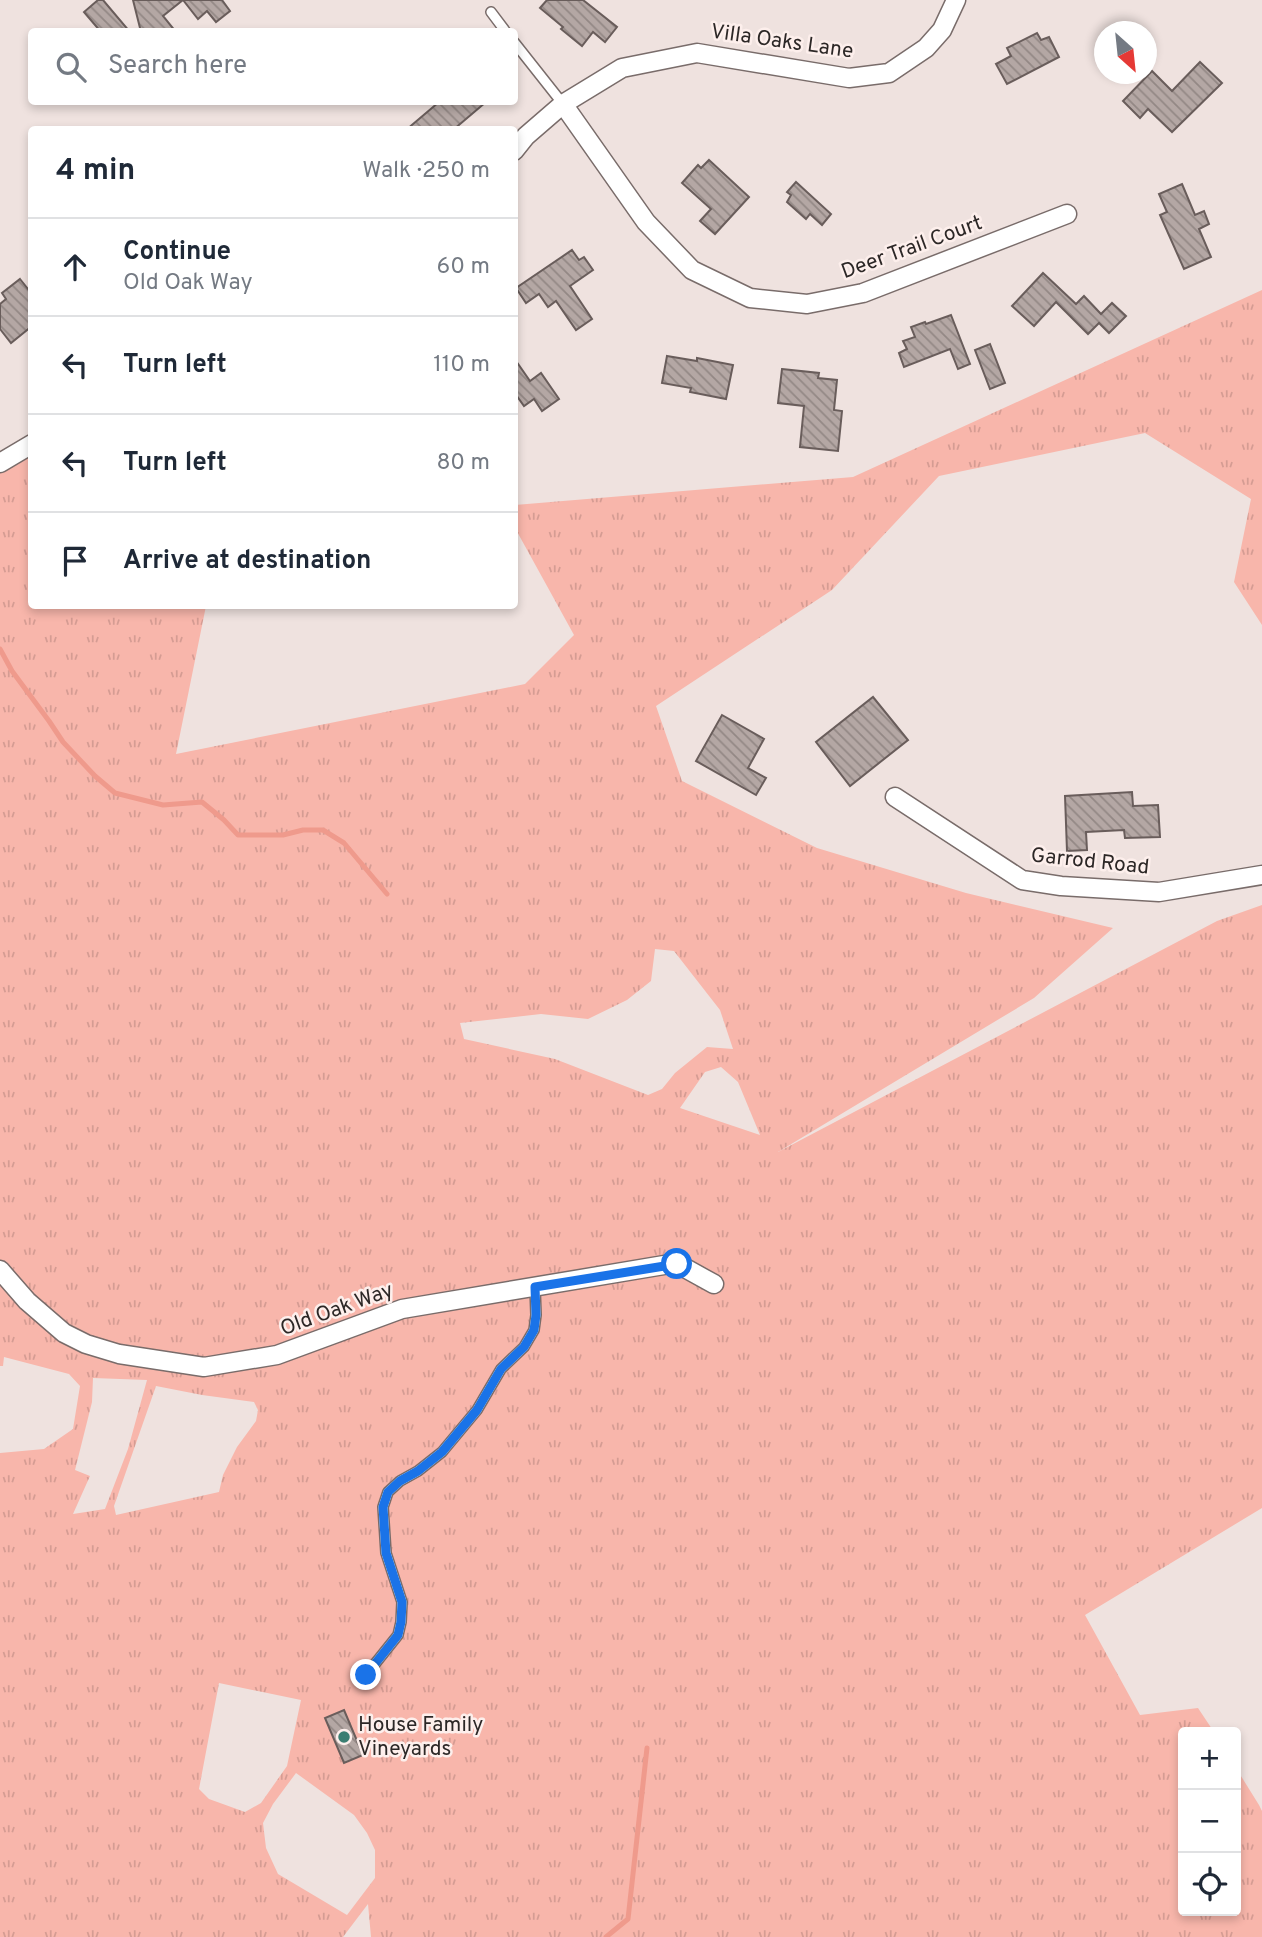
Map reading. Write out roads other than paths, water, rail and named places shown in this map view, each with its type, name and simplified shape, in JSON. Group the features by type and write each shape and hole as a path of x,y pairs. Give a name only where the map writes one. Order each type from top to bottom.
{"street":[{"name":"Villa Oaks Lane","path":"518,146 563,104 622,68 697,53 849,78 889,73 926,48 942,30 956,0"},
{"name":"Deer Trail Court","path":"563,104 646,222 683,261 692,270 750,298 807,304 863,293 1067,214"},
{"path":"0,463 28,446"},
{"name":"Garrod Road","path":"895,797 1022,880 1061,886 1159,892 1262,875"},
{"name":"Old Oak Way","path":"0,1270 27,1301 64,1333 86,1344 119,1354 204,1367 278,1355 402,1310 535,1287 677,1264 714,1284"}],"lane":[{"path":"491,12 503,28"},
{"path":"518,47 563,104"},
{"path":"366,1675 398,1635 401,1622 402,1602 386,1553 383,1507 388,1492 442,1452 477,1410 501,1369 524,1347 534,1330 535,1287"}],"waterway":[{"path":"0,649 12,671 63,742 115,793 163,805 202,802 238,835 283,835 303,830 323,830 344,843 387,894"},
{"path":"606,1937 628,1919 647,1748"}],"place":[{"name":"House Family Vineyards","path":"344,1737"}]}
